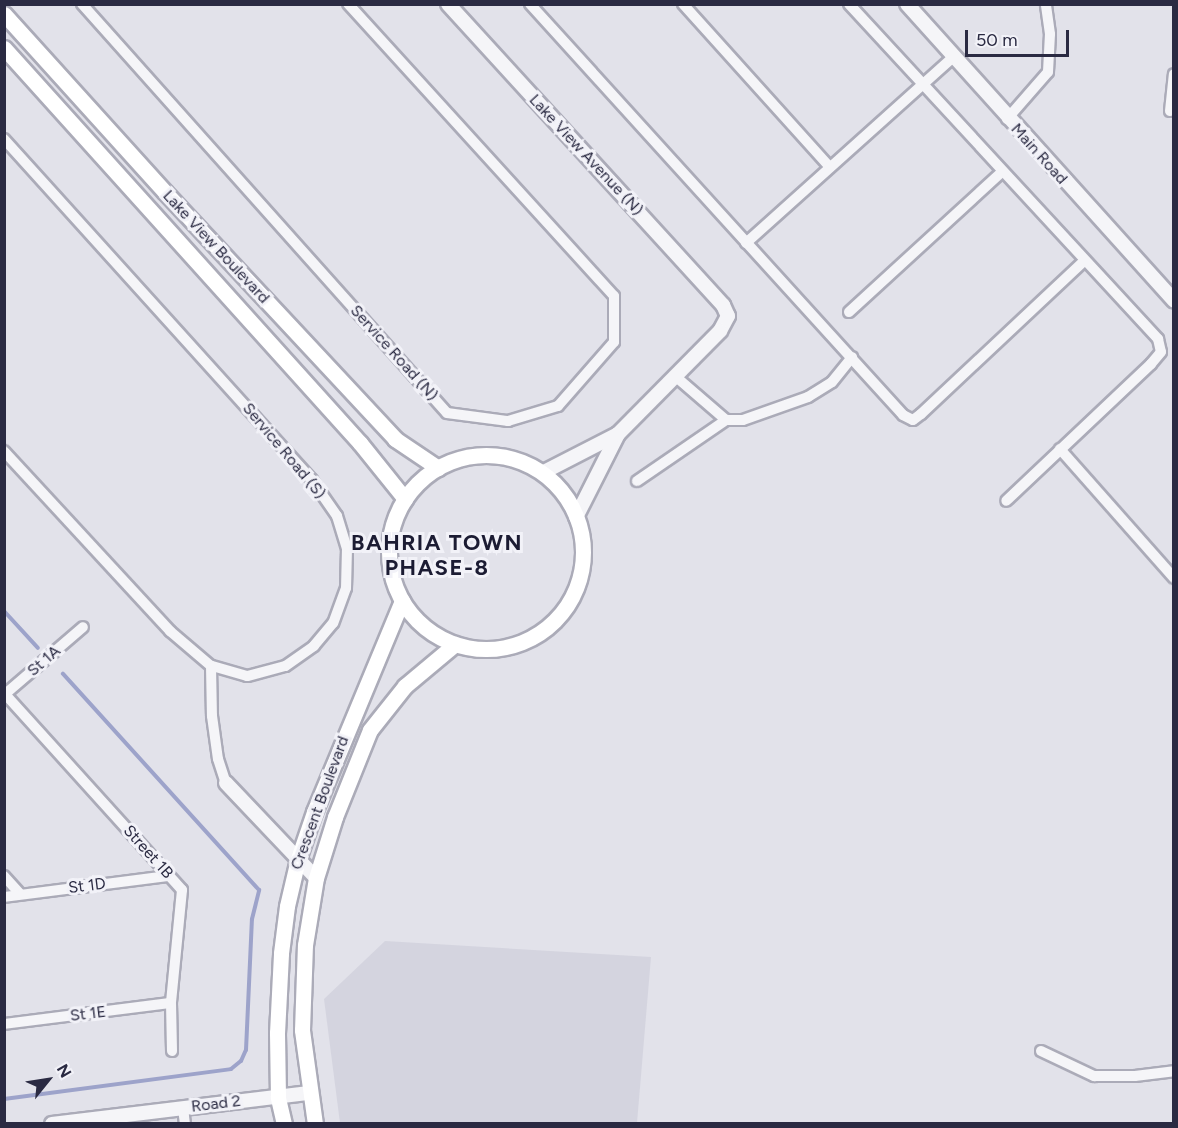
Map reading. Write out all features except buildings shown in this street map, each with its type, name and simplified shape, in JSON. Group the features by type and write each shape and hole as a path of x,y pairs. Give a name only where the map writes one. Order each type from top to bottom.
{"main road":[{"name":"Lake View Boulevard","path":"4,14 394,439 438,468"},
{"name":"Lake View Boulevard","path":"4,48 360,443 405,499"},
{"path":"490,455 509,458 542,473 568,500 582,538 583,560 579,582 570,602 556,620 540,634 509,646 477,649 455,644 425,627 402,601 395,585 389,549 397,515 405,499 425,476 438,468 472,456 490,455"},
{"name":"Crescent Boulevard","path":"284,1124 278,1097 277,1033 281,953 287,906 298,859 339,749 381,657 402,601"},
{"name":"Crescent Boulevard","path":"315,1124 302,1030 305,945 316,878 334,817 370,730 405,686 455,644"}],"street":[{"name":"Service Road (N)","path":"82,4 447,413 508,421 558,406 614,342 614,296 348,4"},
{"name":"Lake View Avenue (N)","path":"448,4 723,305 728,316 720,331 675,376"},
{"path":"530,4 903,416 913,420 1083,262"},
{"path":"683,4 830,167"},
{"path":"849,4 1083,262 1158,339 1161,352 1006,501"},
{"name":"Main Road","path":"907,4 952,58 1173,302"},
{"path":"1007,119 1048,72 1050,34 1046,4"},
{"path":"746,243 952,58"},
{"path":"1170,111 1173,74"},
{"name":"Service Road (S)","path":"4,138 312,480 337,516 347,548 346,588 333,622 314,646 285,666 247,675 211,666 170,631 4,451"},
{"path":"849,312 1002,172"},
{"path":"637,481 726,420 743,420 808,397 832,382 852,357"},
{"path":"576,517 618,434 675,376 726,420"},
{"path":"542,473 618,434"},
{"path":"1060,449 1173,578"},
{"name":"St 1A","path":"5,694 83,627"},
{"path":"211,666 212,716 218,759 226,783 316,878"},
{"name":"Street 1B","path":"5,694 182,890 171,1003 172,1051"},
{"path":"4,876 20,894"},
{"name":"St 1D","path":"4,897 170,876"},
{"name":"St 1E","path":"4,1024 171,1003"},
{"path":"1041,1051 1094,1076 1135,1076 1173,1071"},
{"name":"Road 2","path":"52,1124 309,1093"},
{"path":"183,1108 185,1124"}],"shaded area":[{"path":"385,941 651,957 637,1123 340,1123 324,999"}],"waterway":[{"path":"4,611 38,648"},
{"path":"4,1099 231,1069 241,1061 246,1050 252,919 259,890 63,674"}],"district":[{"name":"BAHRIA TOWN PHASE-8","path":"437,554"}]}
